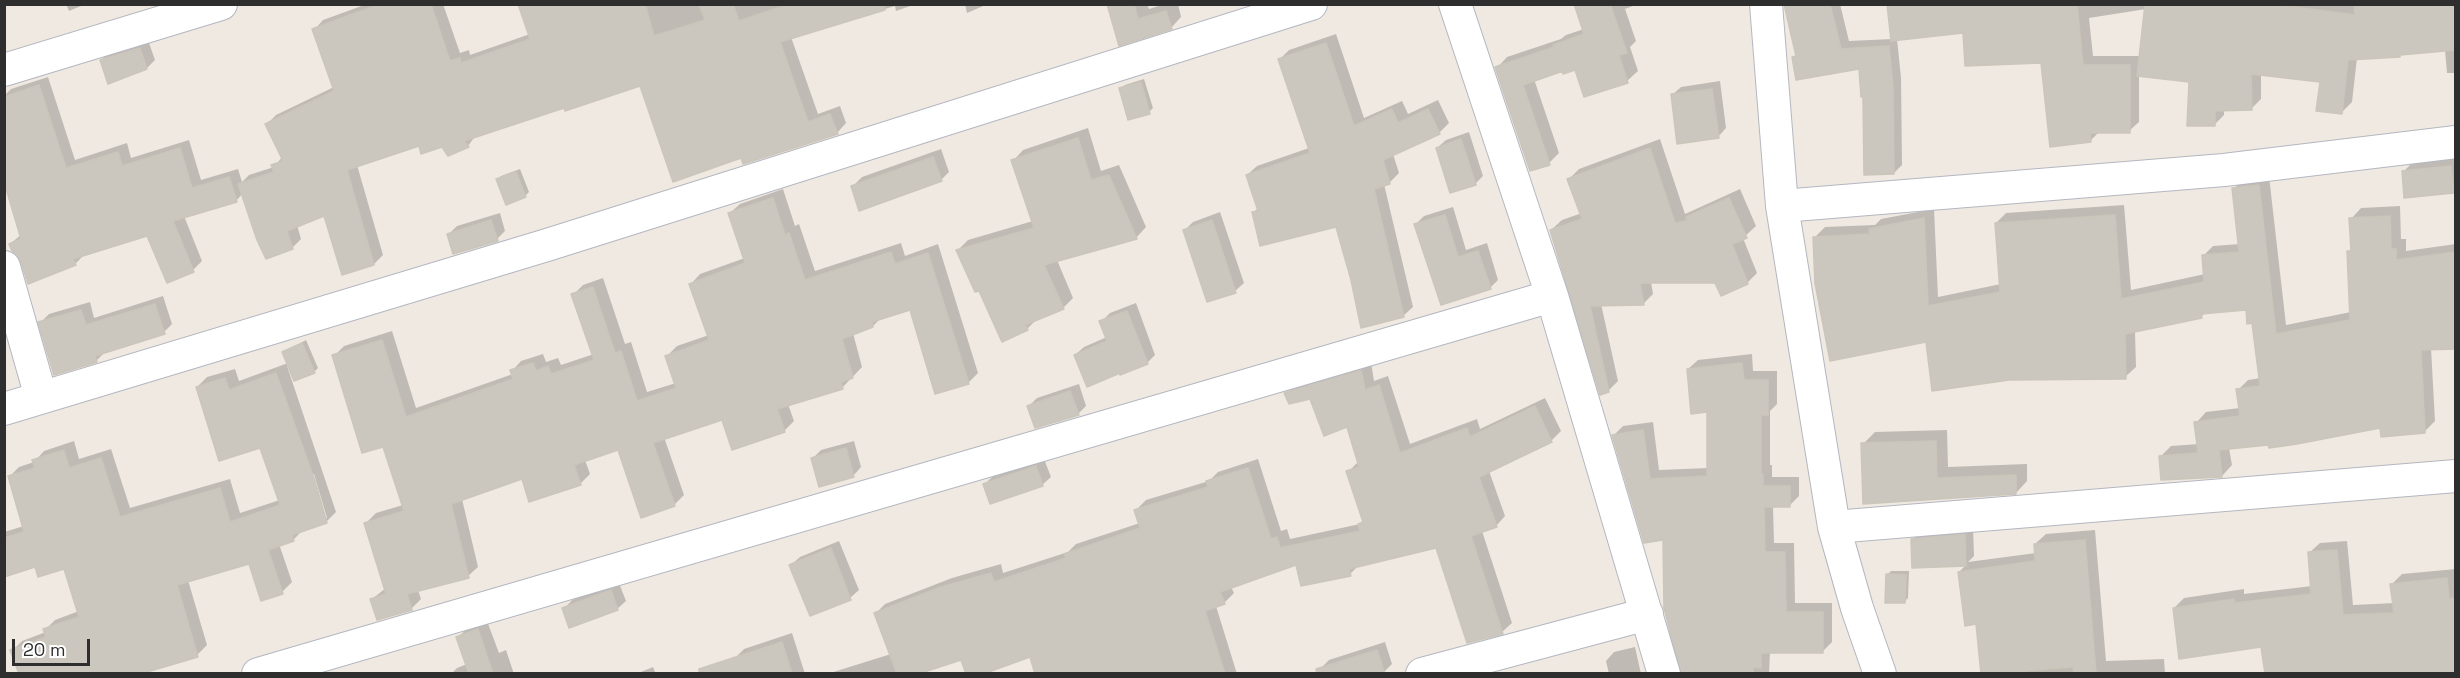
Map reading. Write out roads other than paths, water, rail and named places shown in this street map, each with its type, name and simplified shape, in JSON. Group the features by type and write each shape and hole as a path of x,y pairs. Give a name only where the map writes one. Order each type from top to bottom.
{"street":[{"path":"4,70 220,4"},
{"path":"4,409 547,246 1311,4"},
{"path":"1455,4 1552,296 1664,674"},
{"path":"1766,4 1782,206 1834,527 1857,608 1880,674"},
{"path":"1782,206 2224,170 2456,142"},
{"path":"4,267 41,397"},
{"path":"258,674 1552,296"},
{"path":"1834,527 2456,476"},
{"path":"1422,674 1647,614"}]}
